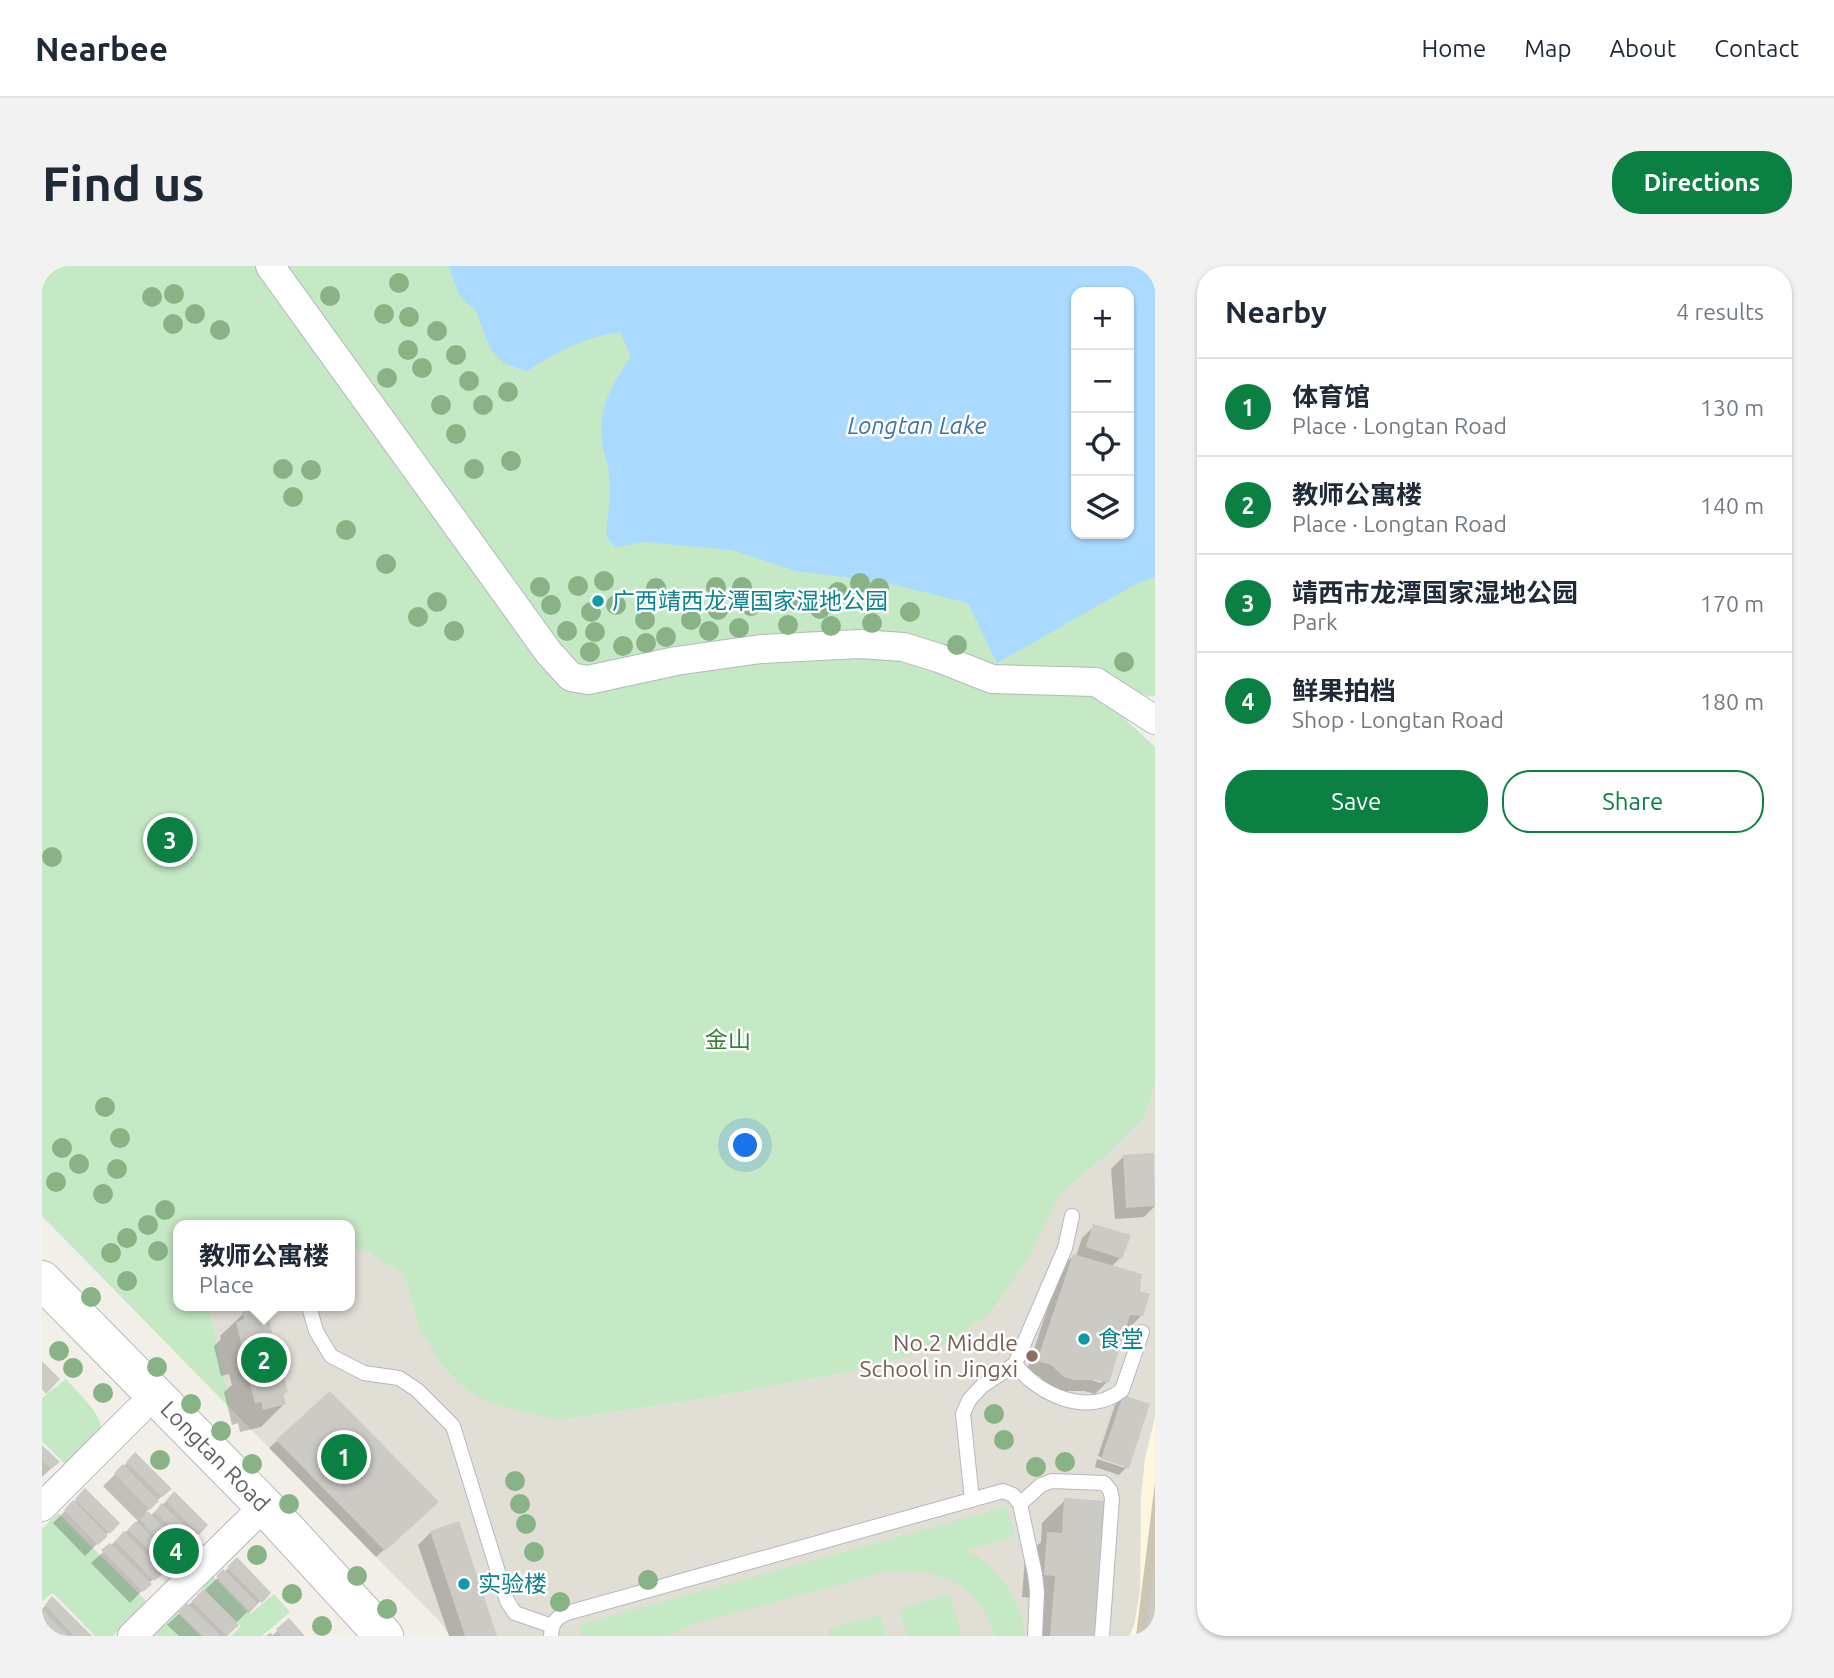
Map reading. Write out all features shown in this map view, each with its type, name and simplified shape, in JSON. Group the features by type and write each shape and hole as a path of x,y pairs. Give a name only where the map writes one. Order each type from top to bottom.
{"main road":[{"name":"Longtan Road","path":"42,1280 271,1513 384,1636"},
{"name":"Longtan Road","path":"42,1312 360,1636"}],"street":[{"path":"270,266 549,653 570,677 588,680 676,661 761,649 860,644 903,647 992,679 1097,682 1155,720"},
{"path":"42,1507 138,1411"},
{"path":"132,1636 249,1521"}],"lane":[{"path":"972,1500 963,1414 969,1400 982,1386 1014,1364 1065,1248 1072,1216"},
{"path":"310,1311 316,1331 331,1356 364,1373 399,1378 417,1390 453,1426 507,1601 515,1613 552,1631 557,1617 568,1613 1003,1492 1013,1495 1020,1504 1035,1574 1035,1636"},
{"path":"1014,1364 1025,1378 1054,1395 1070,1401 1103,1399 1122,1390 1142,1332"},
{"path":"1020,1504 1041,1485 1052,1481 1104,1483 1110,1490 1112,1498 1102,1636"}],"shaded area":[{"name":"No.2 Middle School in Jingxi","path":"1155,1085 1155,1417 1145,1458 1141,1497 1140,1591 1134,1625 1129,1636 450,1636 441,1623 230,1408 210,1311 355,1311 355,1251 363,1249 404,1274 420,1330 560,1420 694,1400 859,1370 1030,1255 1061,1193 1143,1120"},
{"path":"1155,1417 1155,1636 1129,1636 1134,1625 1140,1591 1141,1497 1145,1458"}],"green space":[{"name":"金山","path":"42,266 1155,266 1155,696 1084,692 1110,705 1155,747 1155,1085 1143,1120 1061,1193 1030,1255 989,1314 941,1346 859,1370 694,1400 560,1420 492,1404 464,1388 442,1365 420,1330 404,1274 363,1249 355,1251 355,1220 173,1220 173,1311 210,1311 230,1408 42,1216"},
{"path":"66,1379 94,1411 101,1431 66,1465 42,1441 42,1398"},
{"path":"1007,1507 1015,1536 966,1550 998,1575 1006,1586 1019,1610 1025,1636 995,1636 988,1617 967,1591 939,1576 904,1571 885,1572 691,1625 668,1636 582,1636 579,1625"},
{"path":"58,1513 148,1603 113,1636 95,1636 53,1593 42,1601 42,1529"},
{"path":"212,1575 250,1614 274,1594 290,1612 262,1636 231,1636 241,1626 201,1586"},
{"path":"950,1594 962,1636 907,1636 900,1609"},
{"path":"175,1610 201,1636 149,1636"},
{"path":"880,1615 886,1636 830,1636 828,1629"}],"water":[{"name":"Longtan Lake","path":"449,266 1155,266 1155,577 1136,584 997,663 968,603 884,582 796,571 732,550 644,542 616,547 606,536 610,484 601,423 611,389 631,357 620,332 595,337 572,346 527,371 503,363 491,350 476,311 459,295"}],"building":[{"path":"1154,1153 1155,1206 1126,1208 1123,1155"},
{"path":"1093,1224 1131,1235 1122,1259 1086,1247"},
{"name":"食堂","path":"1073,1254 1142,1274 1140,1291 1150,1294 1143,1316 1130,1315 1109,1383 1073,1380 1064,1377 1051,1365 1037,1361"},
{"path":"261,1311 262,1315 268,1313 272,1333 267,1334 278,1377 284,1376 288,1392 283,1394 286,1404 263,1410 261,1402 255,1403 246,1368 255,1365 252,1353 244,1355 236,1322 244,1319 242,1312"},
{"path":"42,1361 60,1379 46,1394 42,1389"},
{"path":"330,1391 439,1502 385,1551 276,1440"},
{"path":"1123,1395 1150,1404 1129,1468 1101,1459"},
{"path":"42,1445 60,1462 51,1469 42,1460"},
{"path":"135,1452 172,1489 162,1497 126,1462"},
{"path":"123,1464 159,1501 150,1510 114,1473"},
{"path":"85,1488 120,1523 110,1534 75,1499"},
{"path":"174,1491 208,1525 199,1535 166,1501"},
{"path":"1064,1498 1106,1501 1095,1636 1050,1636 1055,1576 1044,1575 1047,1532 1062,1533"},
{"path":"73,1500 108,1536 98,1545 64,1510"},
{"path":"161,1503 197,1537 187,1544 155,1512"},
{"path":"148,1511 186,1550 176,1560 140,1519"},
{"path":"136,1521 175,1561 167,1570 128,1529"},
{"name":"实验楼","path":"459,1521 497,1636 465,1636 430,1531"},
{"path":"124,1531 164,1573 154,1581 115,1541"},
{"path":"110,1543 152,1584 143,1592 101,1550"},
{"path":"237,1557 271,1593 262,1603 227,1567"},
{"path":"223,1569 258,1604 249,1611 216,1576"},
{"path":"1153,1573 1155,1636 1146,1636"},
{"path":"203,1589 239,1625 227,1636 192,1601"},
{"path":"52,1596 92,1636 74,1636 45,1605"},
{"path":"187,1603 221,1636 203,1636 178,1612"},
{"path":"42,1609 68,1636 52,1636 42,1625"},
{"path":"289,1618 305,1636 282,1636 276,1629"}],"place":[{"name":"广西靖西龙潭国家湿地公园","path":"598,601"},
{"name":"靖西市龙潭国家湿地公园","path":"170,840"},
{"name":"食堂","path":"1084,1339"},
{"name":"No.2 Middle School in Jingxi","path":"1032,1356"},
{"name":"教师公寓楼","path":"264,1360"},
{"name":"体育馆","path":"344,1457"},
{"name":"鲜果拍档","path":"176,1551"},
{"name":"实验楼","path":"464,1584"}]}
